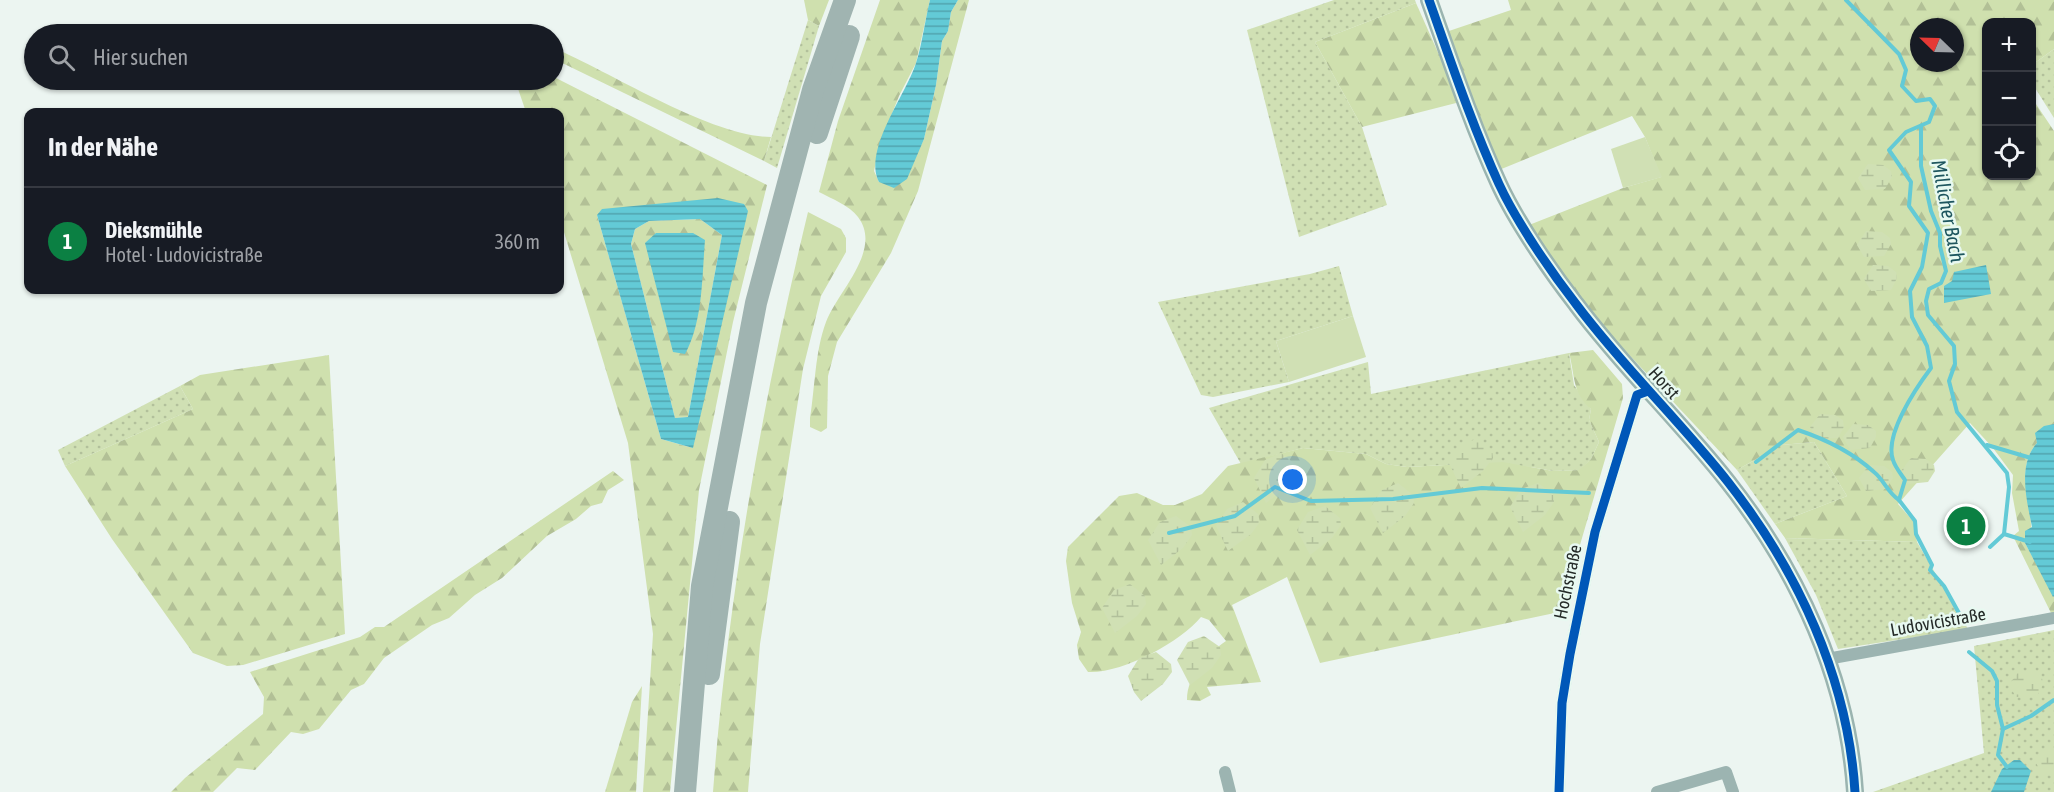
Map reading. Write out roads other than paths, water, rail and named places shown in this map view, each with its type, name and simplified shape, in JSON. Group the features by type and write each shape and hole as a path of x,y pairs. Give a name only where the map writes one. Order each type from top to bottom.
{"highway":[{"path":"685,792 702,586 756,303 813,90 845,0"},
{"path":"700,792 707,689 726,539 765,329 819,125 861,0"}],"street":[{"name":"Horst","path":"1429,0 1465,101 1500,186 1576,305 1729,482 1791,577 1814,622 1838,691 1855,792"},
{"name":"Hochstraße","path":"1559,792 1562,703 1595,532 1638,395 1648,391"},
{"name":"Ludovicistraße","path":"1827,659 2054,618"},
{"path":"1225,772 1230,792"},
{"path":"1657,792 1726,772 1733,792"}],"water":[{"path":"930,0 958,0 951,12 948,31 942,41 936,85 924,139 907,179 894,188 879,182 876,169 877,154 881,138 916,63"},
{"path":"718,198 744,204 748,211 693,448 661,439 597,215 602,209","holes":["700,219 722,235 688,417 675,418 631,244 635,229 649,221"]},
{"path":"656,233 693,233 705,240 698,313 685,354 673,352 645,243"},
{"path":"1986,265 1991,294 1944,303 1944,286 1952,281 1954,272"},
{"path":"2054,424 2053,597 2025,543 2025,531 2032,527 2025,472 2031,452 2037,443 2035,433 2044,426"},
{"path":"2014,760 2020,760 2031,771 2024,792 1991,792 2002,769"}],"waterway":[{"name":"Millicher Bach","path":"1846,0 1899,54 1906,70 1902,86 1916,101 1930,99 1935,106 1929,122 1906,132 1889,150 1911,182 1909,206 1928,233 1922,267 1910,291 1912,317 1927,346 1931,368 1903,412 1897,425 1891,450 1894,463 1905,480 1899,500 1915,521 1916,534 1932,565 1930,570 1944,586 1965,624"},
{"name":"Millicher Bach","path":"1921,126 1921,166 1931,211 1940,233 1940,246 1946,271 1941,283 1929,289 1926,301 1928,315 1954,346 1955,364 1949,381 1957,412 2007,473 2009,487 2004,534 1990,547"},
{"path":"1756,462 1798,430 1828,442 1857,458 1877,475 1899,500"},
{"path":"1987,445 2031,458"},
{"path":"1169,533 1235,516 1275,487 1311,501 1393,499 1482,488 1589,493"},
{"path":"2004,534 2030,542"},
{"name":"Millicher Bach","path":"1969,652 1992,671 1997,681 1997,705 2003,729 1998,755 2007,767"},
{"path":"2003,729 2031,716 2054,700"}],"place":[{"name":"Dieksmühle","path":"1966,526"}]}
